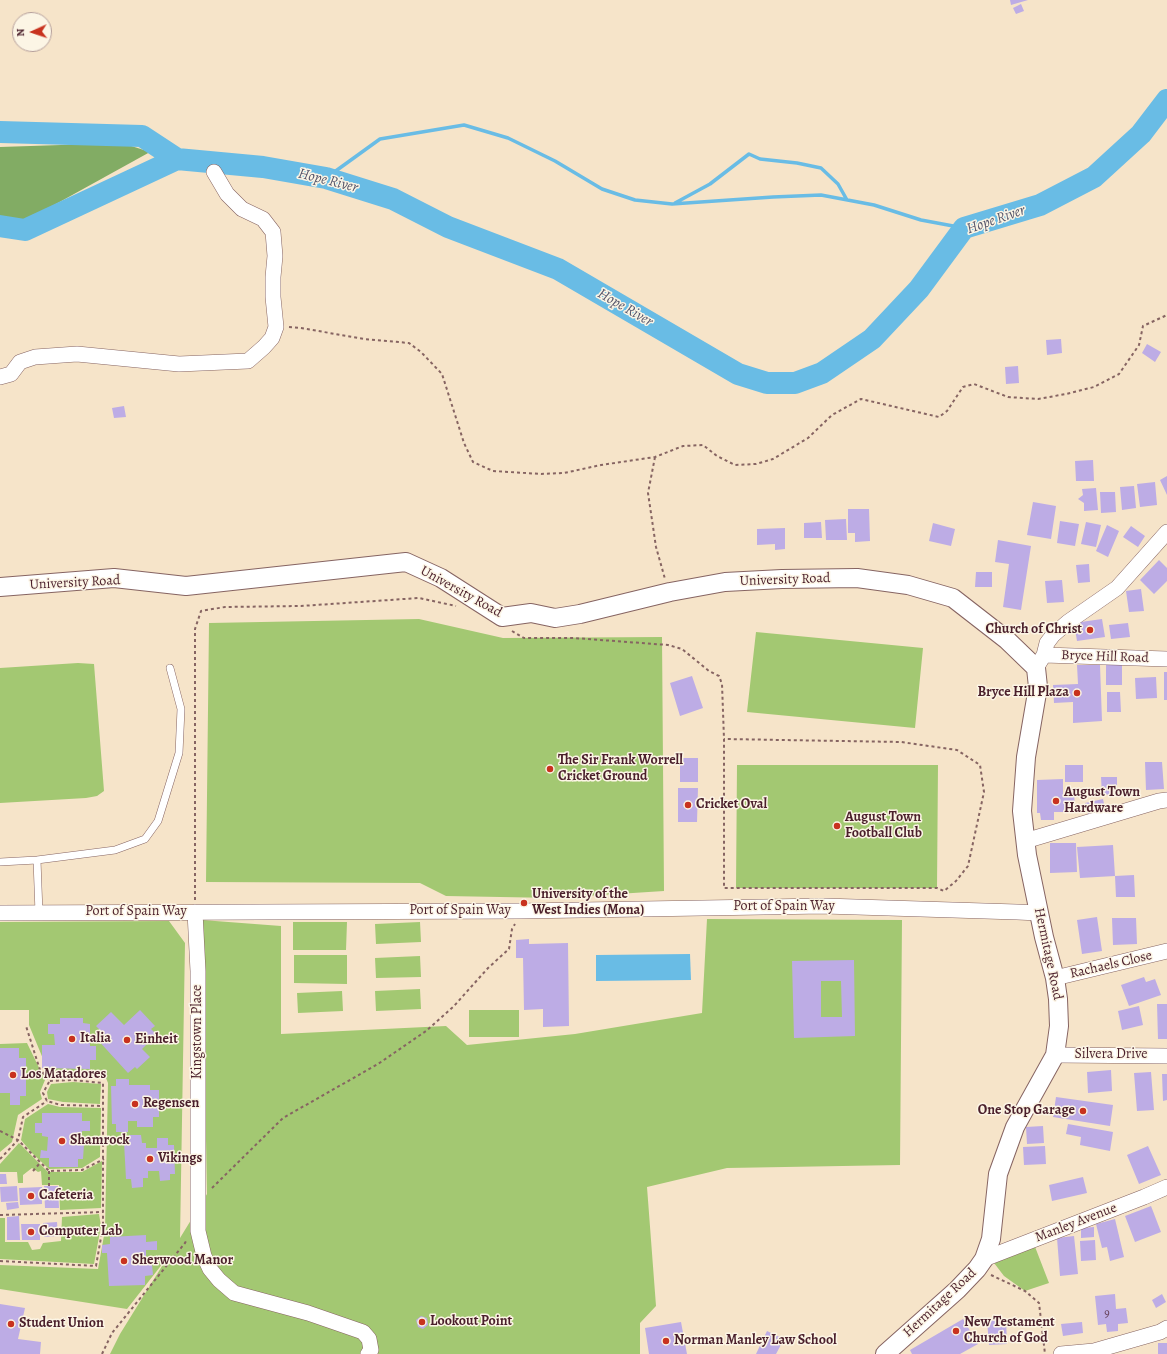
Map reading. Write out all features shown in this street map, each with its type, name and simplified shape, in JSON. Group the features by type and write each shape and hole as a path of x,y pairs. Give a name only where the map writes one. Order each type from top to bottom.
{"street":[{"path":"0,378 11,374 20,362 35,356 77,354 179,364 248,360 268,343 272,338 276,327 273,297 275,256 273,232 263,219 242,209 227,194 214,172"},
{"path":"1040,662 1046,643 1053,635 1068,622 1117,588 1135,570 1167,532"},
{"name":"University Road","path":"0,587 114,578 186,586 406,562 441,578 502,617 531,613 555,618 580,614 670,592 725,582 782,579 857,578 908,585 953,598 1007,640 1040,662"},
{"name":"Bryce Hill Road","path":"1040,662 1167,659"},
{"name":"Hermitage Road","path":"885,1354 957,1290 980,1264 991,1239 998,1174 1015,1126 1055,1054 1059,1026 1058,999 1055,978 1027,855 1022,811 1026,757 1038,687 1040,662"},
{"path":"1025,841 1159,801 1167,800"},
{"name":"Port of Spain Way","path":"0,913 521,911 824,906 1039,913"},
{"name":"Kingstown Place","path":"195,912 198,971 198,1231 204,1256 210,1269 219,1280 234,1293 308,1312 362,1332 369,1339 371,1350 368,1354"},
{"name":"Rachaels Close","path":"1055,978 1167,951"},
{"name":"Silvera Drive","path":"1055,1054 1167,1056"},
{"name":"Manley Avenue","path":"980,1264 1167,1187"},
{"path":"1061,1354 1095,1353 1160,1332 1167,1328"}],"lane":[{"path":"0,862 37,860 115,850 144,839 158,820 179,753 181,709 170,668"},
{"path":"37,860 39,913"}],"path":[{"path":"276,327 301,328 364,340 409,343 421,352 442,374 464,443 473,462 493,471 541,474 564,473 655,457 683,446 703,445 717,456 735,465 756,464 773,459 808,438 832,415 861,399 939,417 947,411 963,387 974,384 1008,397 1038,399 1094,387 1119,374 1139,345 1143,326 1167,315"},
{"path":"655,457 648,494 656,547 670,592"},
{"path":"195,912 195,629 201,612 225,607 300,606 419,598 462,608"},
{"path":"510,630 524,638 574,638 668,645 682,650 709,671 719,676 722,684 724,739 724,888 937,888 944,890 956,881 968,866 984,792 980,765 957,750 902,742 724,739"},
{"path":"198,1205 222,1178 283,1118 378,1064 426,1031 454,1006 488,968 509,949 512,929 521,911"},
{"path":"26,1026 40,1070 49,1081"},
{"path":"0,1261 96,1266 103,1228 103,1083 72,1080 49,1081"},
{"path":"49,1081 43,1093 47,1101 61,1105 103,1106"},
{"path":"0,1160 18,1140 23,1117 47,1101"},
{"path":"0,1131 18,1140 49,1171 82,1170 104,1159"},
{"path":"33,1171 40,1163"},
{"path":"49,1171 49,1186"},
{"path":"0,1215 103,1212"},
{"path":"102,1354 112,1333 185,1243 186,1239"},
{"path":"980,1264 1025,1291 1039,1303 1045,1354"}],"green space":[{"path":"122,143 150,152 27,220 0,216 0,147"},
{"path":"419,619 503,638 662,637 664,891 555,898 446,896 420,883 206,882 209,623"},
{"path":"756,632 923,648 915,728 747,712"},
{"path":"78,663 94,664 104,791 97,796 86,798 0,803 0,668"},
{"name":"August Town Football Club","path":"737,765 938,765 937,888 736,888"},
{"path":"707,919 902,920 900,1165 727,1168 647,1187 656,1306 640,1323 640,1354 110,1354 120,1334 167,1258 127,1309 0,1289 0,1265 98,1269 105,1230 108,1083 106,1078 77,1075 51,1078 29,1025 29,1010 0,1010 0,922 169,921 185,943 180,1238 207,1194 202,920 281,926 281,1034 446,1026 467,1045 575,1034 702,1013"},
{"path":"293,922 347,922 346,950 293,950"},
{"path":"420,922 421,942 376,944 375,924"},
{"path":"294,955 347,955 347,984 294,983"},
{"path":"420,956 421,977 376,978 375,958"},
{"path":"420,989 421,1009 376,1011 375,991"},
{"path":"342,991 343,1011 298,1013 297,993"},
{"path":"469,1010 519,1010 519,1037 469,1037"},
{"path":"27,1043 45,1080 40,1092 42,1099 18,1115 12,1142 0,1152 0,1044"},
{"path":"73,1082 101,1084 100,1104 63,1102 48,1099 47,1092 51,1084"},
{"path":"48,1104 60,1107 101,1108 100,1157 82,1168 49,1169 32,1153 21,1140 25,1119"},
{"path":"19,1143 48,1172 82,1172 102,1161 101,1208 60,1210 59,1185 42,1185 41,1171 38,1172 32,1168 23,1175 23,1183 18,1183 17,1172 0,1172 0,1164"},
{"path":"99,1214 101,1226 94,1264 0,1259 0,1218 5,1218 5,1242 28,1242 32,1250 40,1249 43,1243 61,1241 62,1217"},
{"path":"1032,1239 1049,1283 1025,1291 1004,1276 991,1259"}],"water":[{"path":"690,954 691,980 596,981 596,955"}],"building":[{"path":"1010,0 1028,0 1011,5"},
{"path":"1021,4 1024,11 1016,14 1013,8"},
{"path":"1061,339 1062,353 1047,355 1046,340"},
{"path":"1147,344 1161,352 1155,362 1142,353"},
{"path":"1018,366 1019,383 1006,384 1005,367"},
{"path":"124,406 126,417 114,418 112,408"},
{"path":"1093,460 1094,481 1076,481 1075,461"},
{"path":"1167,476 1167,495 1160,480"},
{"path":"1155,482 1157,505 1140,507 1137,484"},
{"path":"1134,486 1136,508 1122,510 1120,487"},
{"path":"1096,488 1098,510 1084,511 1084,503 1078,499 1083,495 1082,489"},
{"path":"1100,492 1115,492 1116,512 1101,513"},
{"path":"1033,502 1056,506 1051,539 1027,535"},
{"path":"848,509 869,509 870,541 855,542 855,533 848,533"},
{"path":"846,519 847,540 826,540 825,520"},
{"path":"1060,521 1079,524 1075,546 1057,543"},
{"path":"821,522 822,538 804,538 804,523"},
{"path":"1086,522 1101,525 1096,547 1081,544"},
{"path":"933,523 955,529 951,546 929,541"},
{"path":"1107,525 1119,531 1108,557 1096,551"},
{"path":"1131,526 1145,536 1138,547 1123,537"},
{"path":"785,528 785,549 775,550 775,544 757,545 757,529"},
{"path":"998,540 1031,546 1021,610 1003,607 1009,564 995,562"},
{"path":"1159,560 1167,568 1167,581 1154,594 1140,580"},
{"path":"1089,564 1090,582 1078,583 1076,565"},
{"path":"976,572 992,572 992,587 975,587"},
{"path":"1062,580 1064,602 1047,603 1045,581"},
{"path":"1141,589 1144,611 1129,612 1126,591"},
{"name":"Church of Christ","path":"1102,619 1105,637 1077,641 1074,623"},
{"path":"1128,623 1130,637 1111,639 1109,625"},
{"name":"Bryce Hill Plaza","path":"1077,665 1100,665 1102,721 1073,723 1073,702 1054,703 1053,685 1078,684"},
{"path":"1106,665 1122,665 1122,685 1106,685"},
{"path":"1164,672 1167,672 1167,700 1164,700"},
{"path":"692,676 703,708 680,716 670,683"},
{"path":"1156,677 1157,698 1136,699 1135,678"},
{"path":"1107,692 1120,692 1121,712 1107,712"},
{"path":"680,758 698,758 698,782 680,782"},
{"path":"1145,762 1162,762 1164,789 1146,790"},
{"path":"1065,765 1083,765 1083,782 1065,782"},
{"path":"1101,777 1117,777 1117,794 1102,795"},
{"name":"August Town Hardware","path":"1063,779 1063,794 1074,793 1075,807 1064,808 1064,812 1054,812 1054,820 1041,820 1040,813 1037,813 1037,780"},
{"name":"Cricket Oval","path":"678,788 698,788 697,822 678,822"},
{"path":"1103,799 1106,814 1089,818 1085,803"},
{"path":"1050,843 1076,843 1077,872 1050,873"},
{"path":"1113,845 1115,876 1080,878 1077,847"},
{"path":"1134,875 1135,897 1116,897 1115,876"},
{"path":"1097,917 1102,951 1082,954 1077,920"},
{"path":"1112,918 1136,918 1137,944 1113,945"},
{"path":"529,939 529,944 568,943 569,1026 543,1027 543,1009 524,1010 523,958 516,958 516,940"},
{"path":"854,960 855,1036 794,1038 792,961","holes":["821,981 841,981 842,1017 821,1017"]},
{"path":"1144,977 1146,982 1155,979 1161,995 1129,1006 1121,985"},
{"path":"1157,1004 1167,1004 1167,1039 1158,1039"},
{"path":"1139,1006 1143,1025 1122,1030 1118,1011"},
{"name":"Einheit","path":"140,1010 155,1026 151,1029 159,1037 151,1045 148,1043 142,1049 150,1057 137,1069 135,1067 128,1073 96,1038 102,1032 96,1026 111,1012 124,1025"},
{"name":"Italia","path":"60,1018 83,1018 83,1023 90,1024 90,1046 96,1046 96,1060 90,1060 90,1069 42,1068 42,1045 55,1045 54,1034 48,1034 48,1024 60,1024"},
{"name":"Los Matadores","path":"0,1048 19,1048 19,1058 26,1058 26,1096 20,1096 20,1105 10,1105 10,1093 0,1093"},
{"path":"1111,1070 1112,1091 1088,1093 1087,1072"},
{"path":"1151,1072 1154,1110 1137,1111 1134,1073"},
{"path":"1162,1074 1167,1074 1167,1100 1163,1101"},
{"name":"Regensen","path":"116,1079 129,1079 129,1085 150,1085 150,1090 159,1090 159,1117 153,1117 153,1127 137,1127 137,1121 128,1121 128,1132 116,1132 116,1124 112,1124 111,1086 116,1086"},
{"name":"One Stop Garage","path":"1056,1097 1113,1105 1110,1126 1053,1117"},
{"name":"Shamrock","path":"42,1113 82,1113 82,1121 90,1121 90,1131 82,1131 82,1137 76,1137 75,1144 84,1144 83,1159 78,1159 78,1167 49,1167 49,1158 40,1158 41,1150 47,1151 48,1137 42,1136 42,1133 35,1133 35,1123 42,1123"},
{"path":"1068,1124 1113,1132 1110,1151 1080,1145 1081,1137 1066,1134"},
{"path":"1043,1126 1044,1143 1027,1144 1026,1127"},
{"name":"Vikings","path":"129,1135 141,1135 142,1143 146,1143 146,1148 157,1148 157,1138 168,1138 168,1145 174,1145 175,1174 170,1174 170,1180 160,1181 159,1171 148,1171 148,1178 143,1178 143,1187 132,1188 131,1179 126,1179 124,1142 129,1142"},
{"path":"1045,1146 1046,1164 1024,1165 1023,1147"},
{"path":"1148,1146 1161,1175 1139,1184 1127,1155"},
{"path":"0,1174 6,1174 7,1184 0,1184"},
{"path":"1083,1177 1087,1193 1052,1201 1049,1185"},
{"path":"17,1186 18,1201 1,1202 0,1187"},
{"path":"44,1186 58,1186 59,1208 45,1208"},
{"name":"Cafeteria","path":"42,1187 42,1204 20,1205 19,1188"},
{"path":"18,1202 19,1208 7,1210 6,1203"},
{"path":"1151,1206 1161,1232 1135,1242 1125,1216"},
{"path":"19,1216 20,1240 7,1240 7,1217"},
{"path":"1115,1219 1124,1257 1110,1261 1107,1247 1102,1248 1096,1224"},
{"path":"57,1222 58,1236 44,1237 43,1223"},
{"name":"Computer Lab","path":"21,1224 40,1224 40,1240 22,1240"},
{"path":"1094,1227 1094,1237 1081,1238 1081,1228"},
{"name":"Sherwood Manor","path":"146,1235 146,1242 157,1241 157,1250 146,1250 146,1257 141,1258 141,1264 152,1264 153,1275 145,1276 145,1285 109,1286 107,1253 102,1253 102,1245 110,1244 110,1237"},
{"path":"1074,1236 1078,1274 1060,1276 1057,1238"},
{"path":"1095,1240 1096,1260 1081,1261 1080,1241"},
{"path":"1115,1294 1116,1309 1126,1308 1128,1323 1118,1324 1118,1331 1107,1332 1106,1324 1098,1325 1095,1296"},
{"path":"1162,1294 1166,1302 1156,1308 1152,1300"},
{"name":"Student Union","path":"0,1304 25,1308 18,1339 41,1342 40,1354 0,1354"},
{"name":"Lookout Point","path":"421,1316 427,1318 428,1325 423,1329 418,1327 416,1320"},
{"path":"1006,1318 1007,1344 989,1345 987,1320"},
{"name":"New Testament Church of God","path":"963,1319 978,1344 960,1354 912,1354 910,1350"},
{"name":"Norman Manley Law School","path":"681,1322 687,1354 649,1354 645,1328"},
{"path":"1082,1322 1083,1333 1063,1336 1061,1324"},
{"path":"767,1331 784,1339 776,1354 756,1354"},
{"path":"1158,1343 1167,1343 1167,1354 1158,1354"}],"waterway":[{"name":"Hope River","path":"0,226 25,230 177,159 263,167 326,178 393,199 448,227 558,269 738,374 767,383 795,383 822,373 872,339 919,289 964,228 1040,205 1094,177 1141,134 1167,100"},
{"path":"326,178 380,139 464,125 508,138 555,161 602,189 635,200 672,204 821,195 874,205 921,220 964,228"},
{"path":"0,132 142,136 177,159"},
{"path":"675,203 710,184 749,154 760,159 797,163 821,168 838,184 847,200"}],"place":[{"name":"Church of Christ","path":"1090,630"},
{"name":"Bryce Hill Plaza","path":"1077,693"},
{"name":"The Sir Frank Worrell Cricket Ground","path":"550,769"},
{"name":"August Town Hardware","path":"1056,801"},
{"name":"Cricket Oval","path":"688,805"},
{"name":"August Town Football Club","path":"837,826"},
{"name":"University of the West Indies (Mona)","path":"524,903"},
{"name":"Italia","path":"72,1039"},
{"name":"Einheit","path":"127,1040"},
{"name":"Los Matadores","path":"13,1075"},
{"name":"Regensen","path":"135,1104"},
{"name":"One Stop Garage","path":"1083,1111"},
{"name":"Shamrock","path":"62,1141"},
{"name":"Vikings","path":"150,1159"},
{"name":"Cafeteria","path":"31,1196"},
{"name":"Computer Lab","path":"31,1232"},
{"name":"Sherwood Manor","path":"124,1261"},
{"name":"Lookout Point","path":"422,1322"},
{"name":"Student Union","path":"11,1324"},
{"name":"New Testament Church of God","path":"956,1331"},
{"name":"Norman Manley Law School","path":"666,1341"}]}
